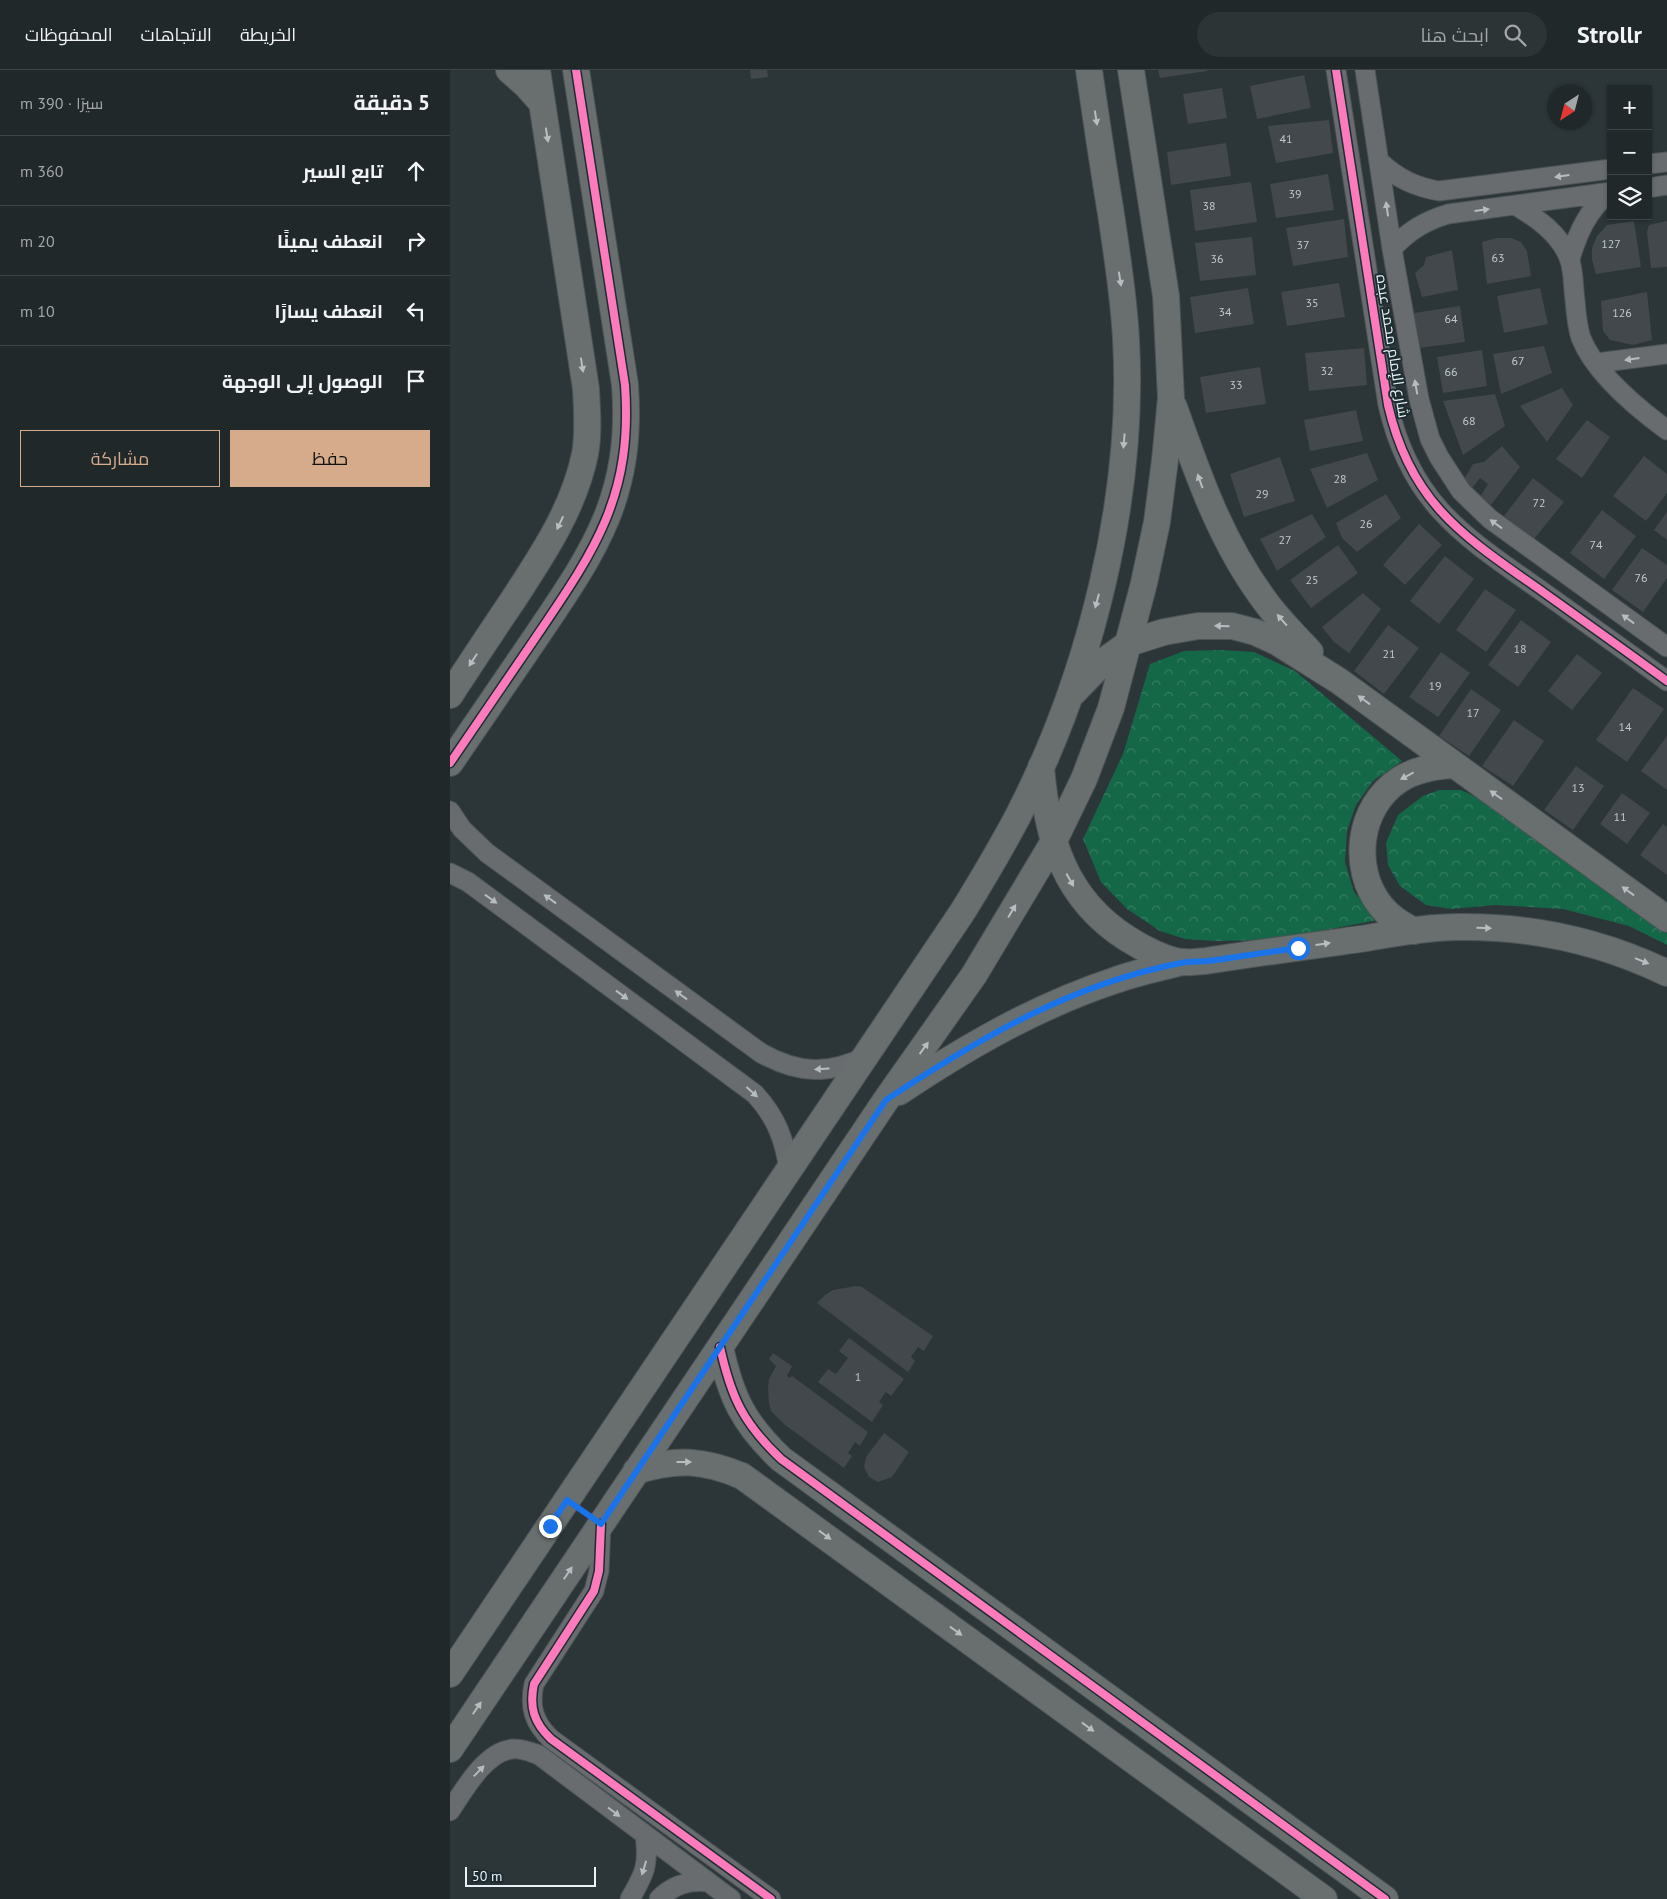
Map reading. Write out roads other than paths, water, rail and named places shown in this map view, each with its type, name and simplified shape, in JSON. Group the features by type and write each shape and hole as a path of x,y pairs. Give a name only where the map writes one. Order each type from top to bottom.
{"main road":[{"path":"509,70 526,84 542,102"},
{"path":"450,695 558,529 577,487 586,452 588,420 586,389 537,70"},
{"path":"450,763 578,575 608,516 623,465 627,430 626,385 576,70"},
{"path":"450,1674 868,1055 963,911 1018,815 1041,766 1069,697 1104,577 1113,531 1120,484 1127,390 1123,295 1089,70"},
{"path":"450,1749 886,1100 974,975 1053,843 1080,788 1098,744 1111,708 1144,583 1156,522 1171,398 1166,296 1131,70"},
{"path":"568,274 607,268"},
{"path":"576,326 615,320"},
{"path":"1171,398 1205,496 1242,568 1270,607 1339,681"},
{"path":"1069,697 1104,661 1129,643 1164,632 1198,626 1232,626 1255,632 1277,642 1339,681 1667,919"},
{"path":"1414,931 1396,920 1381,906 1370,888 1363,868 1362,847 1365,827 1372,809 1384,793 1398,780 1434,766 1454,765"},
{"path":"1041,766 1044,797 1053,843 1063,868 1076,890 1092,912 1112,929 1134,943 1182,962"},
{"path":"886,1100 958,1053 1032,1013 1118,979 1182,962 1206,961 1414,931 1456,927 1532,931 1571,938 1609,949 1667,973"},
{"path":"720,1347 734,1398 746,1421 762,1442 781,1459 1385,1899"},
{"path":"636,1471 657,1464 701,1462 742,1476 1324,1899"},
{"path":"567,1500 601,1524"}],"street":[{"name":"شارع الإمام محمد عبده","path":"1336,70 1388,405 1393,428 1410,468 1434,504 1464,535 1667,681"},
{"name":"شارع الإمام محمد عبده","path":"1365,70 1392,248 1424,420 1430,439 1449,474 1475,506 1490,519 1667,647"},
{"path":"1380,162 1390,172 1413,185 1426,189 1446,191 1607,170"},
{"path":"1652,164 1667,162"},
{"path":"1652,187 1667,185"},
{"path":"1446,191 1448,214"},
{"path":"1392,248 1412,230 1435,218 1448,214 1607,192"},
{"path":"1607,195 1588,216 1580,230 1570,259 1578,325 1582,338 1596,363 1627,397 1664,421"},
{"path":"1515,205 1544,224 1555,236 1570,259"},
{"path":"1596,363 1667,354"},
{"path":"450,811 462,828 487,854 768,1057 791,1067 822,1070 838,1068 868,1055"},
{"path":"450,873 468,882 755,1094 766,1106 782,1137 788,1171"},
{"path":"601,1524 599,1571 594,1591 534,1684 531,1708 535,1720 551,1739 771,1899"},
{"path":"538,1755 551,1739"},
{"path":"450,1810 475,1774 493,1757 511,1749 526,1750 538,1755 731,1899"},
{"path":"630,1899 645,1870 648,1854 645,1835"},
{"path":"659,1899 676,1886 697,1881 708,1882"}]}
